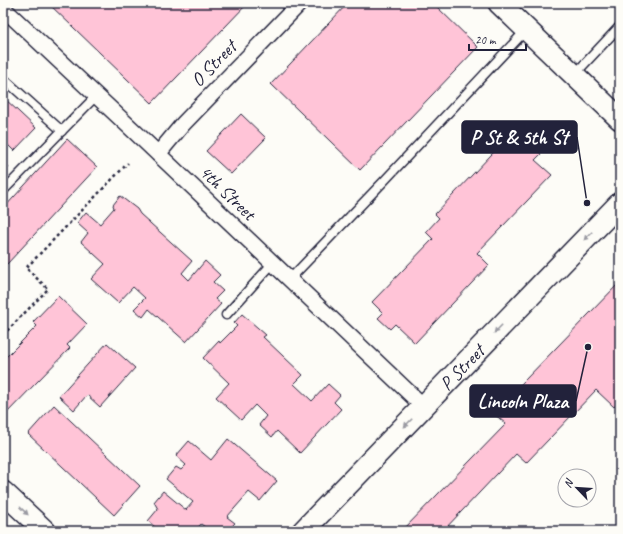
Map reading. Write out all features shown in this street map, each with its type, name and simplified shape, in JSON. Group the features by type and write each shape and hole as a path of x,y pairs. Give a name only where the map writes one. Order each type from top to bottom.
{"main road":[{"path":"499,3 620,119"},
{"name":"P Street","path":"302,531 620,203"},
{"path":"3,492 44,531"}],"street":[{"name":"O Street","path":"158,154 183,124 300,3"},
{"name":"4th Street","path":"3,8 97,95 423,406"}],"lane":[{"path":"574,75 620,26"},
{"path":"290,279 526,29"},
{"path":"3,78 62,131"},
{"path":"3,191 97,95"},
{"path":"226,315 273,263"}],"path":[{"path":"3,335 48,289 26,268 128,163"}],"building":[{"path":"48,3 248,3 152,103"},
{"path":"348,3 433,3 478,47 360,170 271,84"},
{"path":"3,97 36,128 14,151 3,140"},
{"path":"241,114 266,138 231,174 206,151"},
{"path":"510,135 521,146 526,140 541,154 535,160 552,175 477,253 489,265 415,343 395,324 390,329 378,318 383,313 372,302 433,239 426,232 439,218 435,214"},
{"path":"67,139 97,167 7,264 3,261 3,209"},
{"path":"3,161 9,167 3,174"},
{"path":"120,196 137,209 140,214 192,261 182,273 189,280 205,261 220,275 213,282 223,291 215,299 221,304 186,342 149,309 143,317 134,309 145,298 133,287 118,303 91,279 105,264 81,242 88,233 77,223 86,212 100,224 114,208 113,205"},
{"path":"620,282 620,531 402,531 506,424 493,413"},
{"path":"58,296 87,324 67,345 70,348 3,417 3,360 37,326 33,322"},
{"path":"242,314 266,335 263,337 303,375 294,384 312,401 328,384 340,395 334,402 341,409 300,453 277,431 272,437 259,425 266,416 255,405 241,420 216,397 229,383 203,358 219,341 220,343 237,326 234,323"},
{"path":"107,343 135,368 100,407 87,395 74,410 59,396"},
{"path":"596,390 614,407 620,401 620,531 443,531 516,454 526,463"},
{"path":"54,405 140,486 114,515 28,434"},
{"path":"228,439 277,481 260,501 249,492 227,517 235,523 230,528 234,531 210,531 201,524 195,531 151,531 155,527 148,521 158,509 154,502 163,491 186,510 193,502 166,479 176,467 181,470 186,465 176,456 189,441 211,460"}],"place":[{"name":"P St & 5th St","path":"587,203"},
{"name":"Lincoln Plaza","path":"588,347"}]}
